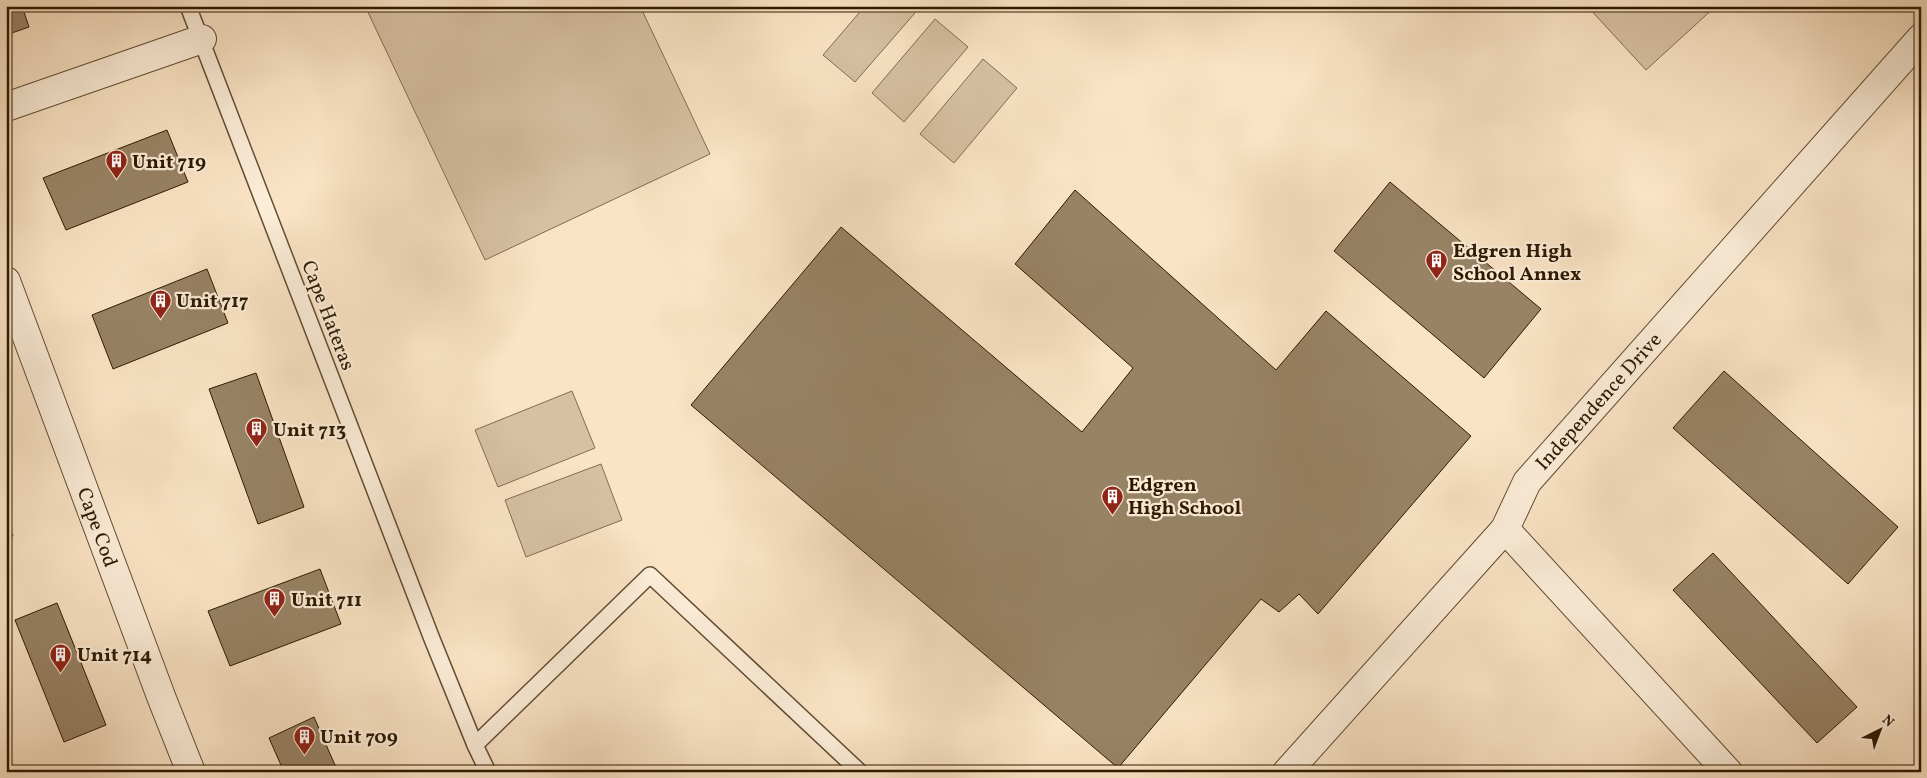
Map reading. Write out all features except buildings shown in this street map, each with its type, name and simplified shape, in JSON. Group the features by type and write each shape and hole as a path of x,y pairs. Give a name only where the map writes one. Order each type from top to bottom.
{"street":[{"name":"Independence Drive","path":"1288,772 1505,529 1527,482 1921,38"},
{"path":"6,107 202,39"},
{"name":"Cape Cod","path":"6,281 191,772"},
{"path":"1505,529 1728,772"}],"lane":[{"name":"Cape Hateras","path":"188,6 432,639 475,745 488,772"},
{"path":"475,745 650,575 860,772"}],"shaded area":[{"path":"365,6 640,6 710,154 485,260"},
{"path":"865,6 921,6 855,82 823,55"},
{"path":"1587,6 1716,6 1646,70"},
{"path":"935,19 968,47 904,122 872,93"},
{"path":"983,59 1017,88 954,163 920,134"},
{"path":"572,391 595,448 498,487 475,430"},
{"path":"601,464 622,520 526,557 505,500"}],"place":[{"name":"Unit 719","path":"116,180"},
{"name":"Edgren High School Annex","path":"1437,280"},
{"name":"Unit 717","path":"160,319"},
{"name":"Unit 713","path":"257,448"},
{"name":"Edgren High School","path":"1112,515"},
{"name":"Unit 711","path":"275,618"},
{"name":"Unit 714","path":"61,673"},
{"name":"Unit 709","path":"304,755"}]}
